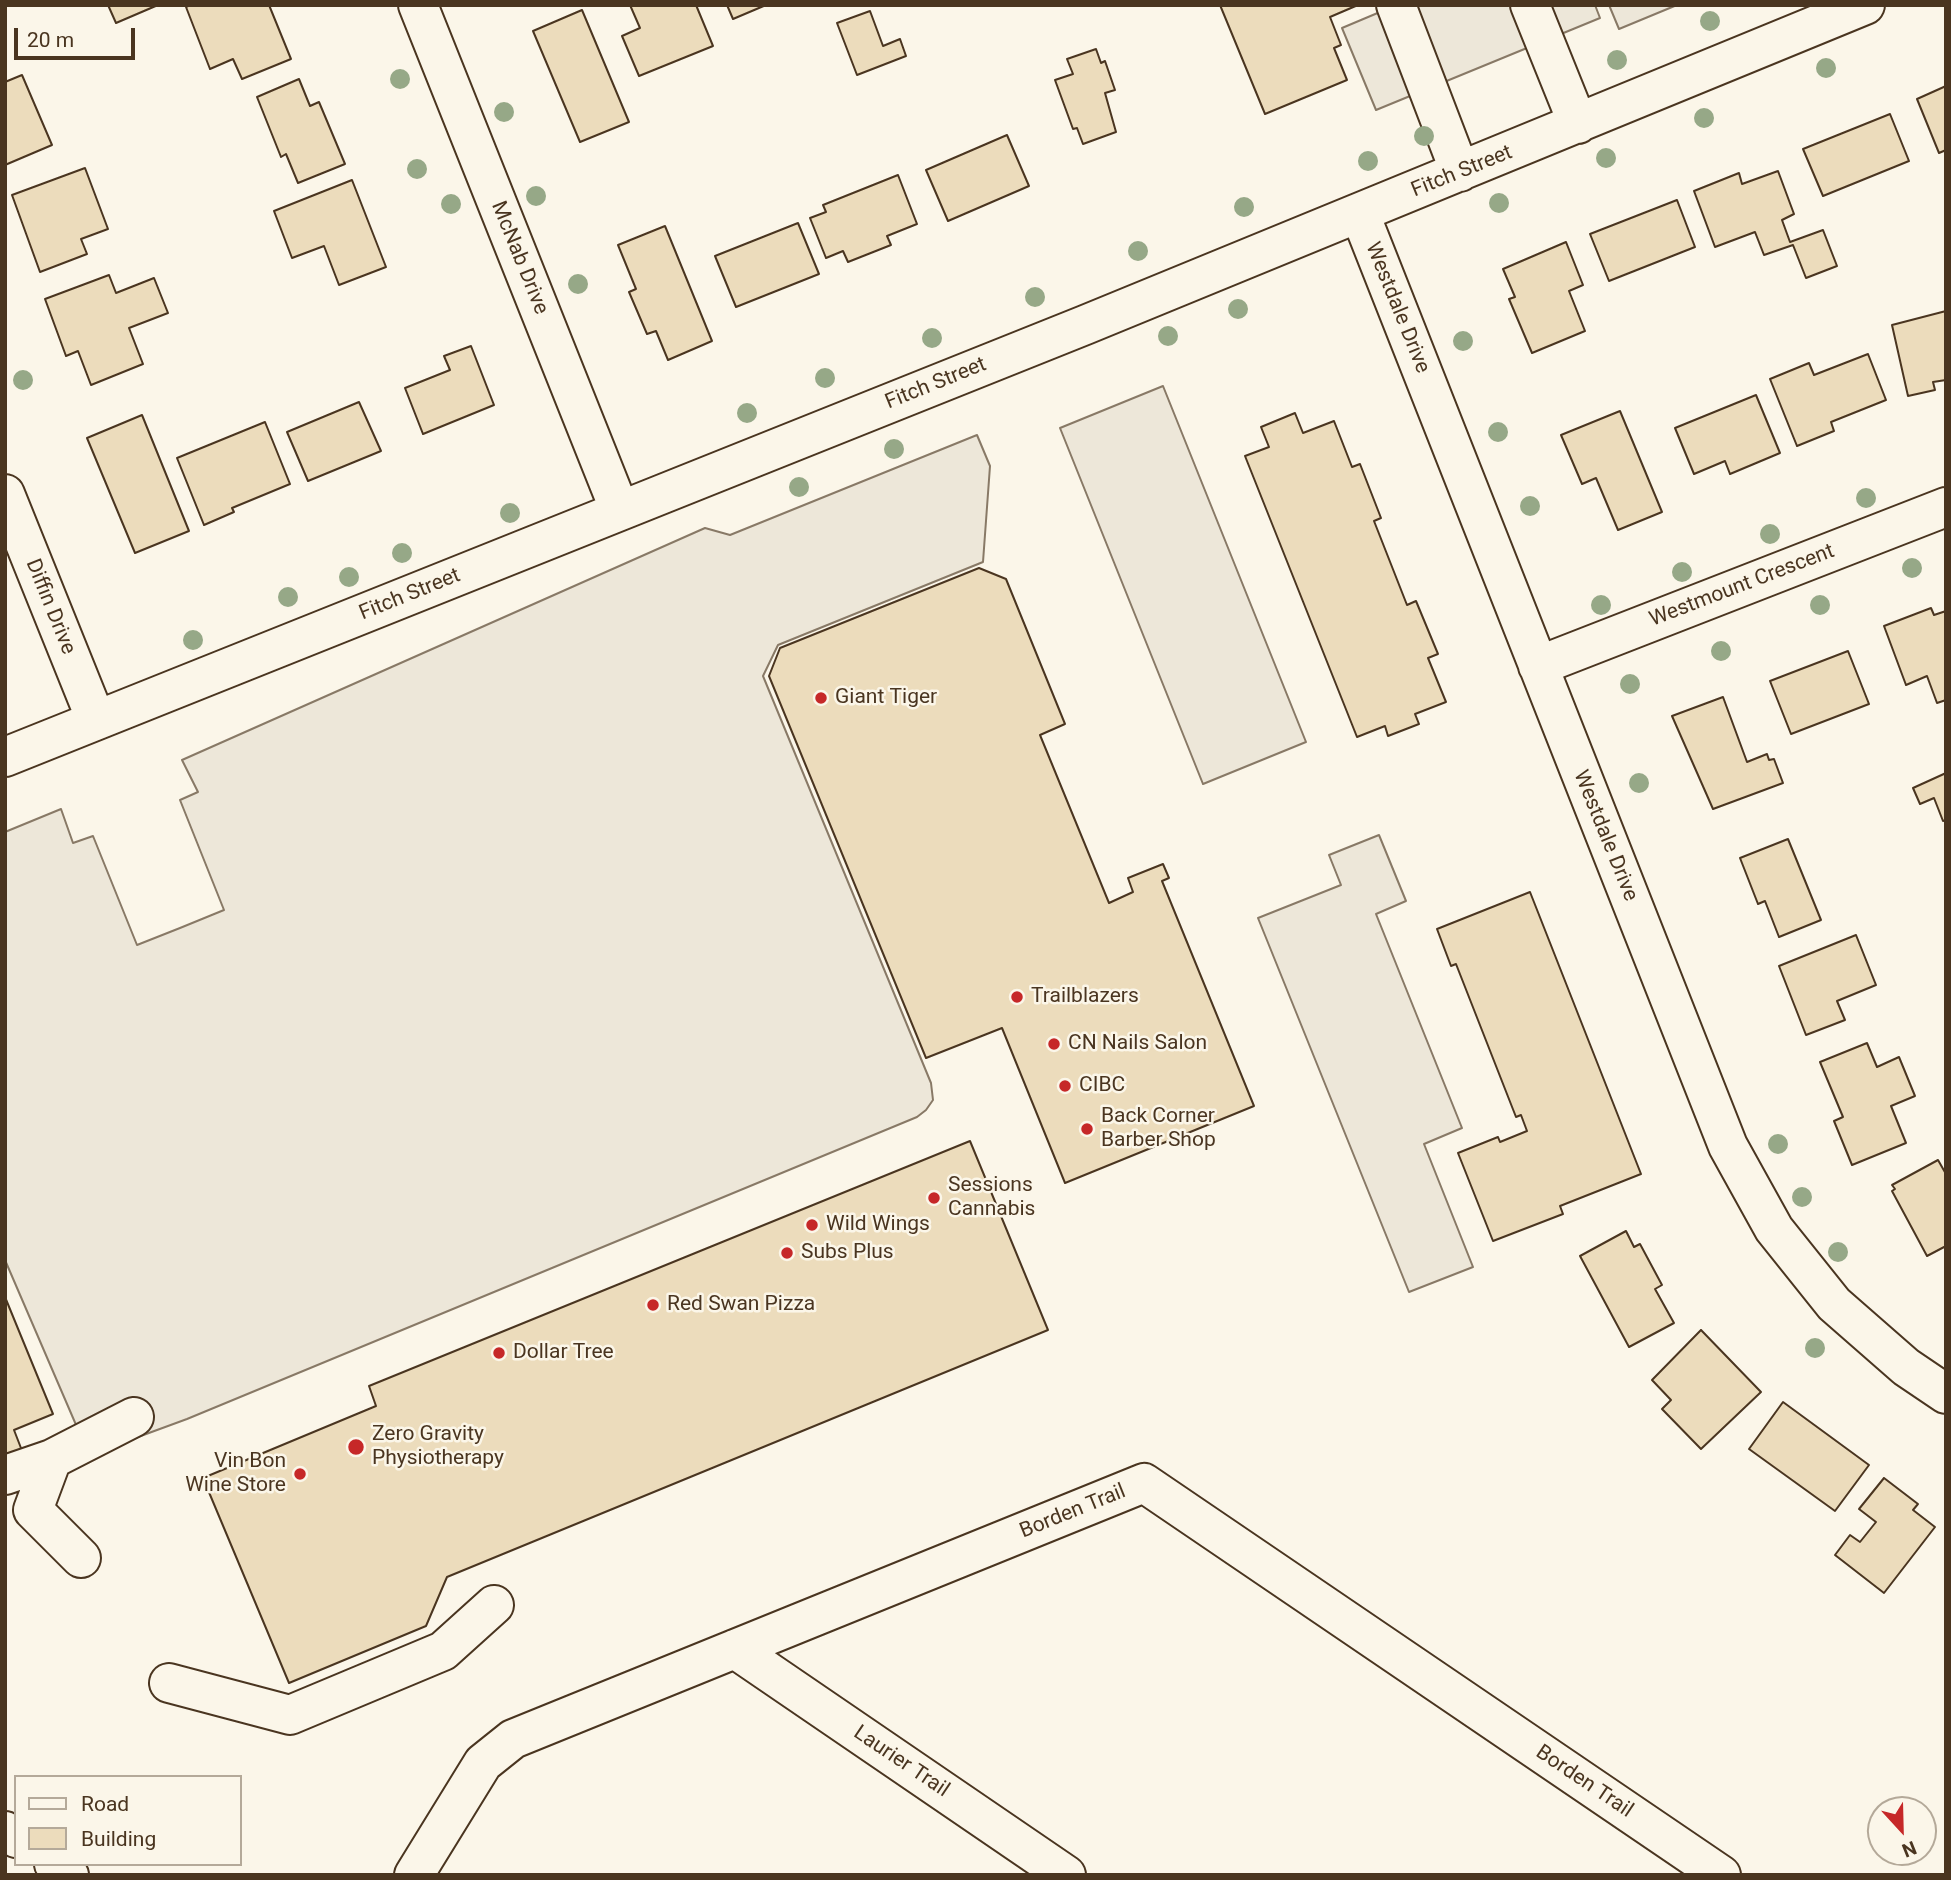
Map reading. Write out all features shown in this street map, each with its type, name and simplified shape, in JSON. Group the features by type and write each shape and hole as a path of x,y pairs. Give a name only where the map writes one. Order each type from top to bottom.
{"street":[{"name":"McNab Drive","path":"418,5 620,511"},
{"path":"1396,5 1460,172"},
{"path":"1530,5 1578,124"},
{"name":"Fitch Street","path":"5,757 1360,214 1865,5"},
{"name":"Westdale Drive","path":"1360,214 1723,1135 1749,1189 1802,1268 1834,1304 1906,1367 1946,1394"},
{"name":"Diffin Drive","path":"5,494 96,720"},
{"name":"Westmount Crescent","path":"1538,666 1946,507"},
{"path":"5,1475 52,1459 134,1417"},
{"path":"52,1459 33,1510 81,1558"},
{"name":"Borden Trail","path":"414,1875 483,1763 513,1739 1144,1483 1720,1875"},
{"path":"169,1683 290,1715 443,1651 494,1605"},
{"name":"Laurier Trail","path":"736,1648 1066,1875"}],"shaded area":[{"path":"1377,5 1595,5 1600,18 1376,110 1342,28 1380,12"},
{"path":"1609,5 1677,5 1619,29"},
{"path":"1163,386 1306,742 1203,784 1060,428"},
{"path":"977,435 990,466 983,562 778,645 763,676 931,1083 933,1100 926,1110 917,1117 187,1419 89,1455 5,1260 5,832 61,809 73,843 93,836 137,945 180,928 224,910 180,800 198,792 182,760 705,528 730,535"},
{"path":"1379,835 1406,901 1376,914 1462,1128 1424,1144 1473,1267 1409,1292 1258,918 1341,885 1329,855"}],"building":[{"path":"108,5 158,5 116,23"},
{"path":"269,5 291,59 242,79 233,59 210,69 186,7"},
{"path":"630,5 696,5 713,46 639,76 622,36 640,28"},
{"path":"727,5 766,5 733,19"},
{"path":"1220,5 1358,5 1330,17 1341,45 1334,48 1347,80 1265,114"},
{"path":"582,10 629,122 580,142 533,31"},
{"path":"870,11 883,46 900,39 906,56 857,75 837,23"},
{"path":"1096,49 1101,63 1105,61 1115,90 1105,93 1116,132 1083,144 1077,128 1073,129 1055,80 1073,74 1067,59"},
{"path":"22,75 52,145 5,165 5,82"},
{"path":"299,79 310,106 319,102 345,164 298,183 286,154 281,157 257,97"},
{"path":"1946,86 1946,150 1939,153 1917,99"},
{"path":"1890,114 1909,161 1823,196 1803,149"},
{"path":"1007,135 1029,186 948,221 926,170"},
{"path":"85,168 108,229 81,239 87,254 40,272 12,195"},
{"path":"1778,171 1794,214 1782,220 1790,242 1823,230 1837,266 1806,278 1793,245 1764,255 1755,232 1715,247 1694,191 1739,173 1742,184"},
{"path":"898,175 917,224 887,236 891,245 848,262 843,251 826,258 810,218 826,212 823,205"},
{"path":"352,180 386,267 339,285 324,246 292,258 274,211"},
{"path":"1677,200 1695,247 1609,281 1590,234"},
{"path":"798,223 819,274 736,307 715,256"},
{"path":"665,226 712,341 668,360 656,331 647,334 629,292 636,289 618,245"},
{"path":"1566,242 1583,285 1569,291 1585,331 1532,353 1509,299 1515,297 1503,269"},
{"path":"109,275 116,293 154,278 168,313 129,328 143,364 91,385 78,351 66,356 45,299"},
{"path":"1946,311 1946,380 1933,382 1935,390 1908,396 1892,325"},
{"path":"471,346 494,405 423,434 405,388 450,370 444,356"},
{"path":"1868,354 1886,400 1831,422 1834,431 1797,446 1770,379 1809,363 1814,375"},
{"path":"1756,395 1780,453 1730,474 1725,461 1694,474 1675,428"},
{"path":"359,402 381,451 308,481 287,432"},
{"path":"1620,411 1662,512 1618,530 1596,478 1582,484 1561,435"},
{"path":"1295,413 1303,433 1334,421 1352,467 1360,464 1381,518 1374,521 1407,605 1416,601 1438,654 1428,658 1446,702 1415,714 1419,724 1388,736 1385,726 1357,737 1245,456 1269,447 1261,427"},
{"path":"142,415 189,531 135,553 87,438"},
{"path":"265,422 290,484 232,508 234,512 204,525 177,458"},
{"path":"979,568 1006,579 1065,724 1040,735 1109,903 1133,892 1128,878 1163,864 1169,878 1162,881 1254,1106 1065,1183 1002,1028 926,1058 769,676 780,648"},
{"path":"1931,608 1934,615 1946,611 1946,700 1937,703 1927,676 1906,685 1884,626"},
{"path":"1848,651 1869,704 1791,734 1770,681"},
{"path":"1723,697 1747,762 1767,754 1769,760 1774,759 1783,783 1713,809 1672,716"},
{"path":"1946,773 1946,820 1943,821 1934,798 1920,804 1913,788"},
{"path":"1788,839 1821,920 1779,937 1765,901 1758,904 1740,858"},
{"path":"1530,892 1641,1174 1560,1206 1563,1214 1493,1241 1458,1153 1498,1137 1500,1142 1527,1131 1521,1115 1516,1117 1456,964 1451,966 1437,929"},
{"path":"1856,935 1876,985 1837,1001 1845,1020 1806,1035 1779,966"},
{"path":"1867,1043 1877,1067 1899,1057 1915,1096 1891,1106 1906,1143 1852,1165 1834,1121 1843,1117 1820,1062"},
{"path":"970,1141 1048,1330 447,1577 426,1626 289,1683 203,1478 376,1406 369,1386"},
{"path":"1938,1160 1946,1174 1946,1246 1927,1256 1892,1191 1895,1189 1892,1185"},
{"path":"1626,1231 1634,1247 1640,1244 1662,1285 1655,1289 1674,1323 1629,1347 1580,1256"},
{"path":"5,1297 53,1414 14,1430 26,1461 5,1470"},
{"path":"1701,1330 1761,1392 1701,1449 1662,1409 1671,1400 1652,1380"},
{"path":"1783,1402 1869,1465 1835,1511 1749,1449"},
{"path":"1884,1478 1918,1504 1913,1510 1935,1527 1884,1593 1835,1555 1850,1535 1860,1542 1876,1522 1859,1509"}],"place":[{"name":"Giant Tiger","path":"821,698"},
{"name":"Trailblazers","path":"1017,997"},
{"name":"CN Nails Salon","path":"1054,1044"},
{"name":"CIBC","path":"1065,1086"},
{"name":"Back Corner Barber Shop","path":"1087,1129"},
{"name":"Sessions Cannabis","path":"934,1198"},
{"name":"Wild Wings","path":"812,1225"},
{"name":"Subs Plus","path":"787,1253"},
{"name":"Red Swan Pizza","path":"653,1305"},
{"name":"Dollar Tree","path":"499,1353"},
{"name":"Zero Gravity Physiotherapy","path":"356,1447"},
{"name":"Vin Bon Wine Store","path":"300,1474"}]}
